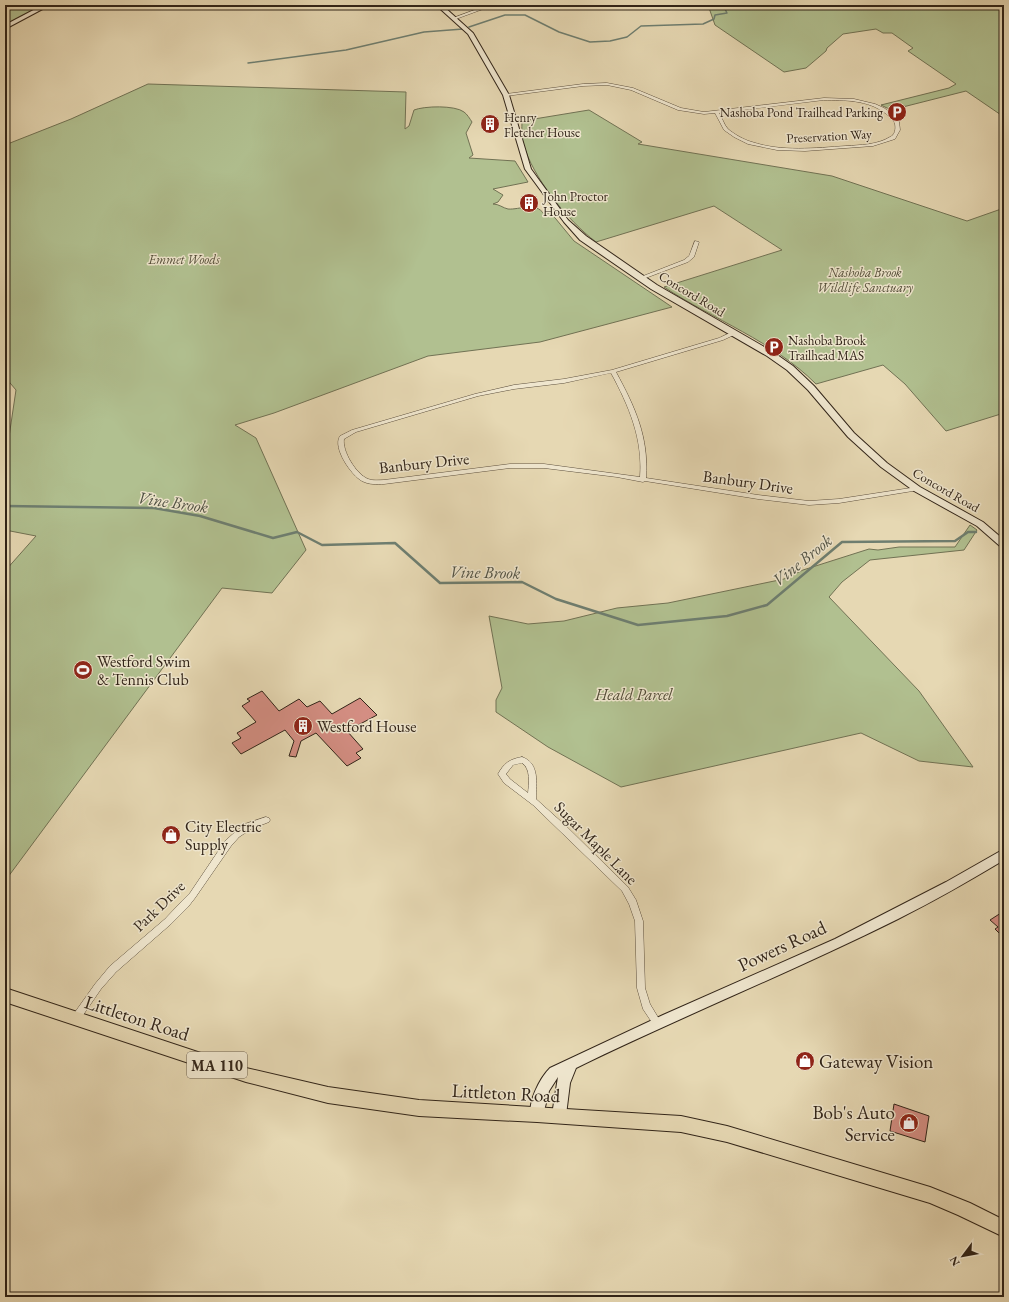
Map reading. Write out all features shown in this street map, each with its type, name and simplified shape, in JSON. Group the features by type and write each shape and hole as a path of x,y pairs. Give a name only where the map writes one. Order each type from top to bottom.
{"main road":[{"path":"5,27 47,5"},
{"name":"Concord Road","path":"439,5 455,18 473,37 506,96 512,112 524,162 541,188 566,221 583,238 641,278 694,311 770,354 790,368 811,388 866,451 917,489 980,524 1004,545"},
{"name":"Powers Road","path":"537,1114 540,1096 549,1077 572,1064 886,919 1004,854"},
{"name":"Littleton Road","path":"5,994 246,1075 328,1094 419,1108 559,1115 681,1124 746,1138 930,1195 964,1209 1004,1229"},
{"path":"559,1115 563,1081 572,1064"}],"street":[{"path":"455,18 492,5"},
{"path":"609,5 650,7 658,5"},
{"name":"Preservation Way","path":"506,96 576,86 607,84 632,89 685,111 717,112 842,99 860,101 884,110 897,122 898,130 893,138 873,146 805,150 777,149 750,143 736,136 726,128 717,112"},
{"path":"641,278 686,261 691,257 697,242"},
{"name":"Banbury Drive","path":"734,333 721,340 613,371 564,381 514,387 477,395 354,431 344,435 340,445 352,469 358,476 364,480 373,482 384,482 527,465 585,470 758,497 810,503 840,501 917,489"},
{"path":"613,371 632,407 641,435 645,464 643,480"},
{"name":"Sugar Maple Lane","path":"532,800 534,777 531,767 526,762 520,760 511,762 502,774 507,781 532,800 563,828 625,889 633,903 640,921 641,988 646,1006 658,1024"},
{"name":"Park Drive","path":"76,1018 94,991 112,970 188,901 204,881 223,850 234,838 246,828 266,820"}],"green space":[{"path":"5,5 44,5 5,27"},
{"path":"708,5 1004,5 1004,117 966,91 891,110 881,105 949,88 956,84 908,51 913,48 892,33 883,33 876,29 843,34 806,68 784,72 715,25"},
{"name":"Emmet Woods","path":"148,84 406,92 405,129 409,126 414,110 447,107 460,110 466,114 472,122 466,133 473,155 469,158 515,161 528,182 493,189 503,195 498,202 493,204 508,209 532,207 540,210 544,214 551,213 574,241 672,307 540,342 428,356 274,413 235,425 256,438 306,550 272,593 222,588 5,881 5,571 36,536 5,530 5,458 16,390 5,377 5,145 71,119"},
{"name":"Nashoba Brook Wildlife Sanctuary","path":"589,110 642,142 638,144 832,176 967,221 1004,208 1004,413 946,431 905,384 883,365 816,384 781,355 664,287 782,250 714,206 596,242 563,210 543,184 528,156 523,143 522,135 522,121"},
{"name":"Heald Parcel","path":"970,525 977,530 964,550 870,560 842,582 829,597 919,691 973,767 919,761 861,733 621,787 548,747 496,712 496,700 502,688 489,616 528,624 564,621 617,608 668,603 784,579 803,570 869,549 878,550 899,547 955,547"}],"building":[{"name":"Westford House","path":"262,691 279,711 299,699 307,707 320,701 332,714 360,698 377,715 347,731 363,749 356,753 361,758 347,766 316,733 301,741 296,757 289,756 294,741 285,730 241,754 232,743 241,738 237,733 256,722 242,706 250,701 247,699"},
{"path":"1004,911 1004,938 995,929 998,927 990,920"},
{"name":"Bob's Auto Service","path":"894,1104 929,1116 925,1142 890,1131"}],"waterway":[{"path":"469,27 505,15 525,15 559,32 590,42 610,41 627,37 641,26 703,24 714,19 715,15 727,13 723,5"},
{"path":"248,63 346,50 424,32 463,29"},
{"name":"Vine Brook","path":"5,506 154,508 200,516 273,538 297,532 322,545 395,543 440,583 522,582 556,599 638,625 727,616 767,605 842,542 955,541 968,532 976,532"}],"place":[{"name":"Nashoba Pond Trailhead Parking","path":"897,112"},
{"name":"Henry Fletcher House","path":"490,124"},
{"name":"John Proctor House","path":"529,203"},
{"name":"Nashoba Brook Trailhead MAS","path":"774,347"},
{"name":"Westford Swim & Tennis Club","path":"83,670"},
{"name":"Westford House","path":"303,726"},
{"name":"City Electric Supply","path":"171,835"},
{"name":"Gateway Vision","path":"805,1061"},
{"name":"Bob's Auto Service","path":"909,1123"}]}
